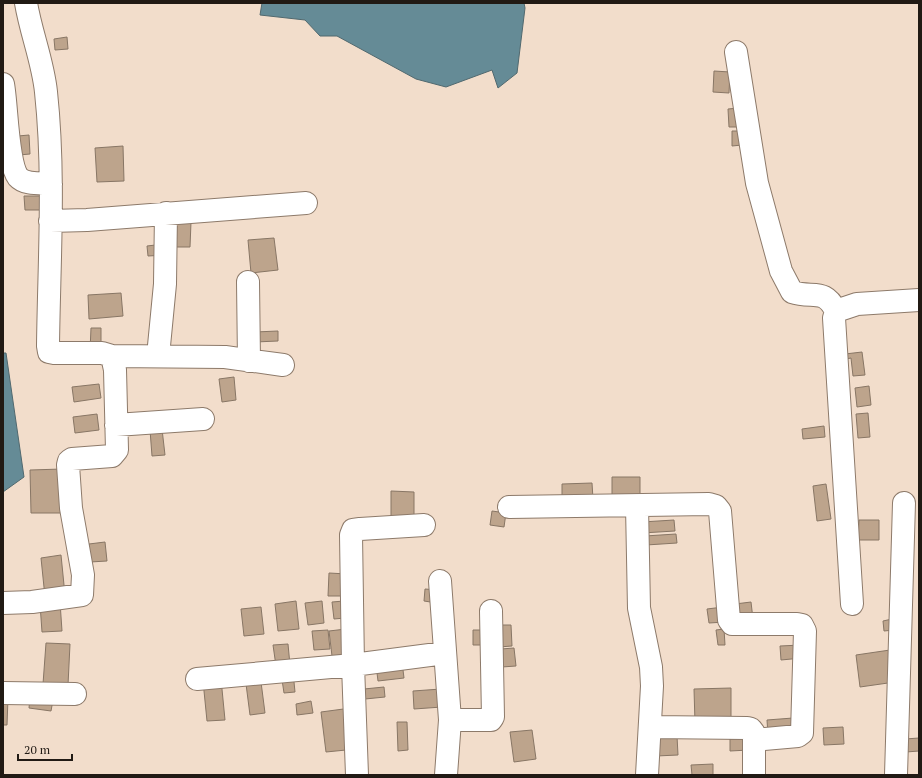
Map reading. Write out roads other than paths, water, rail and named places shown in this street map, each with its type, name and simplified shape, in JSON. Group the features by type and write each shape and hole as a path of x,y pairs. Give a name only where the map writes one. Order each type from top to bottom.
{"street":[{"path":"26,3 30,27 44,77 51,184 50,352 102,353 112,356 225,357 283,365"},
{"path":"736,52 757,183 781,271 792,292 801,295 821,295 827,298 836,311 834,328 852,604"},
{"path":"3,84 13,164 19,177 27,182 51,184"},
{"path":"50,221 87,220 306,203"},
{"path":"158,356 165,284 166,213"},
{"path":"248,282 249,361"},
{"path":"836,311 857,304 919,300"},
{"path":"3,603 32,602 82,595 83,575 71,508 68,464 72,459 115,454 117,450 115,370 112,356"},
{"path":"116,425 203,419"},
{"path":"896,775 904,503"},
{"path":"509,507 709,504 716,506 720,511 729,620 732,624 797,624 802,626 805,632 802,733 798,736 754,740"},
{"path":"637,506 638,608 651,667 651,727 647,775"},
{"path":"357,775 350,536 353,530 360,528 424,525"},
{"path":"440,581 450,720 446,775"},
{"path":"450,720 491,720 493,717 491,610"},
{"path":"197,679 353,665 445,653"},
{"path":"3,693 75,694"},
{"path":"651,727 751,729 754,733 754,775"}],"water":[{"path":"262,3 524,3 525,8 517,73 498,88 492,70 446,87 416,79 337,36 320,36 305,20 260,15"},
{"path":"3,353 6,353 24,477 3,492"}]}
